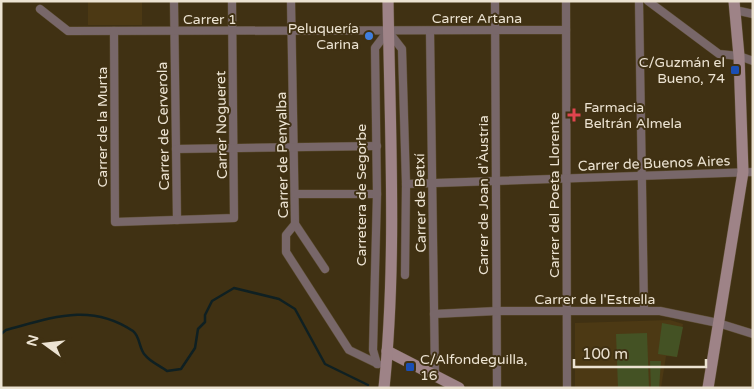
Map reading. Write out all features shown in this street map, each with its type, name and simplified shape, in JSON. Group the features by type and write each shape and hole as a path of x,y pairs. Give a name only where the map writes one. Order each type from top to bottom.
{"street":[{"name":"Carrer de Cerverola","path":"174,1 177,220"},
{"name":"Carrer Nogueret","path":"177,220 234,218 232,1"},
{"name":"Carrer de Penyalba","path":"291,1 295,224 325,269"},
{"path":"384,388 382,365 388,351 392,220 388,1"},
{"name":"Carrer de Joan d'Àustria","path":"495,1 497,388"},
{"name":"Carrer del Poeta Llorente","path":"566,1 567,388"},
{"path":"640,1 644,310"},
{"path":"648,1 719,54 739,56 753,61"},
{"path":"708,388 718,324 748,172 734,6 753,14"},
{"name":"Carrer 1","path":"40,9 68,31 388,31"},
{"name":"Carrer Artana","path":"388,31 566,30"},
{"name":"Carrer de la Murta","path":"114,31 115,222 177,220"},
{"path":"388,31 402,49 406,184 405,275"},
{"name":"Carretera de Segorbe","path":"382,365 373,350 378,194 374,48 388,31"},
{"name":"Carrer de Betxí","path":"430,31 435,376"},
{"path":"176,149 376,146"},
{"name":"Carrer de Buenos Aires","path":"406,184 748,172"},
{"path":"295,194 378,194"},
{"path":"295,224 286,235 286,252 349,350 382,365"},
{"name":"Carrer de l'Estrella","path":"434,314 660,311 753,334"},
{"path":"388,351 459,388"}],"shaded area":[{"path":"88,1 142,1 142,25 88,25"},
{"path":"670,320 683,324 677,357 666,356 661,388 575,388 575,323"}],"green space":[{"path":"662,323 683,327 677,357 658,354"},
{"path":"647,333 649,388 618,388 616,334"},
{"path":"650,361 661,361 659,388 651,388"}],"waterway":[{"path":"1,334 6,330 55,317 70,315 101,317 117,322 133,331 143,352 153,362 167,371 181,369 195,348 198,329 205,322 205,315 212,301 234,288 279,299 295,309 325,364 368,385"}],"place":[{"name":"Peluquería Carina","path":"369,36"},
{"name":"C/Guzmán el Bueno, 74","path":"735,70"},
{"name":"Farmacia Beltrán Almela","path":"574,115"},
{"name":"C/Alfondeguilla, 16","path":"410,367"}]}
